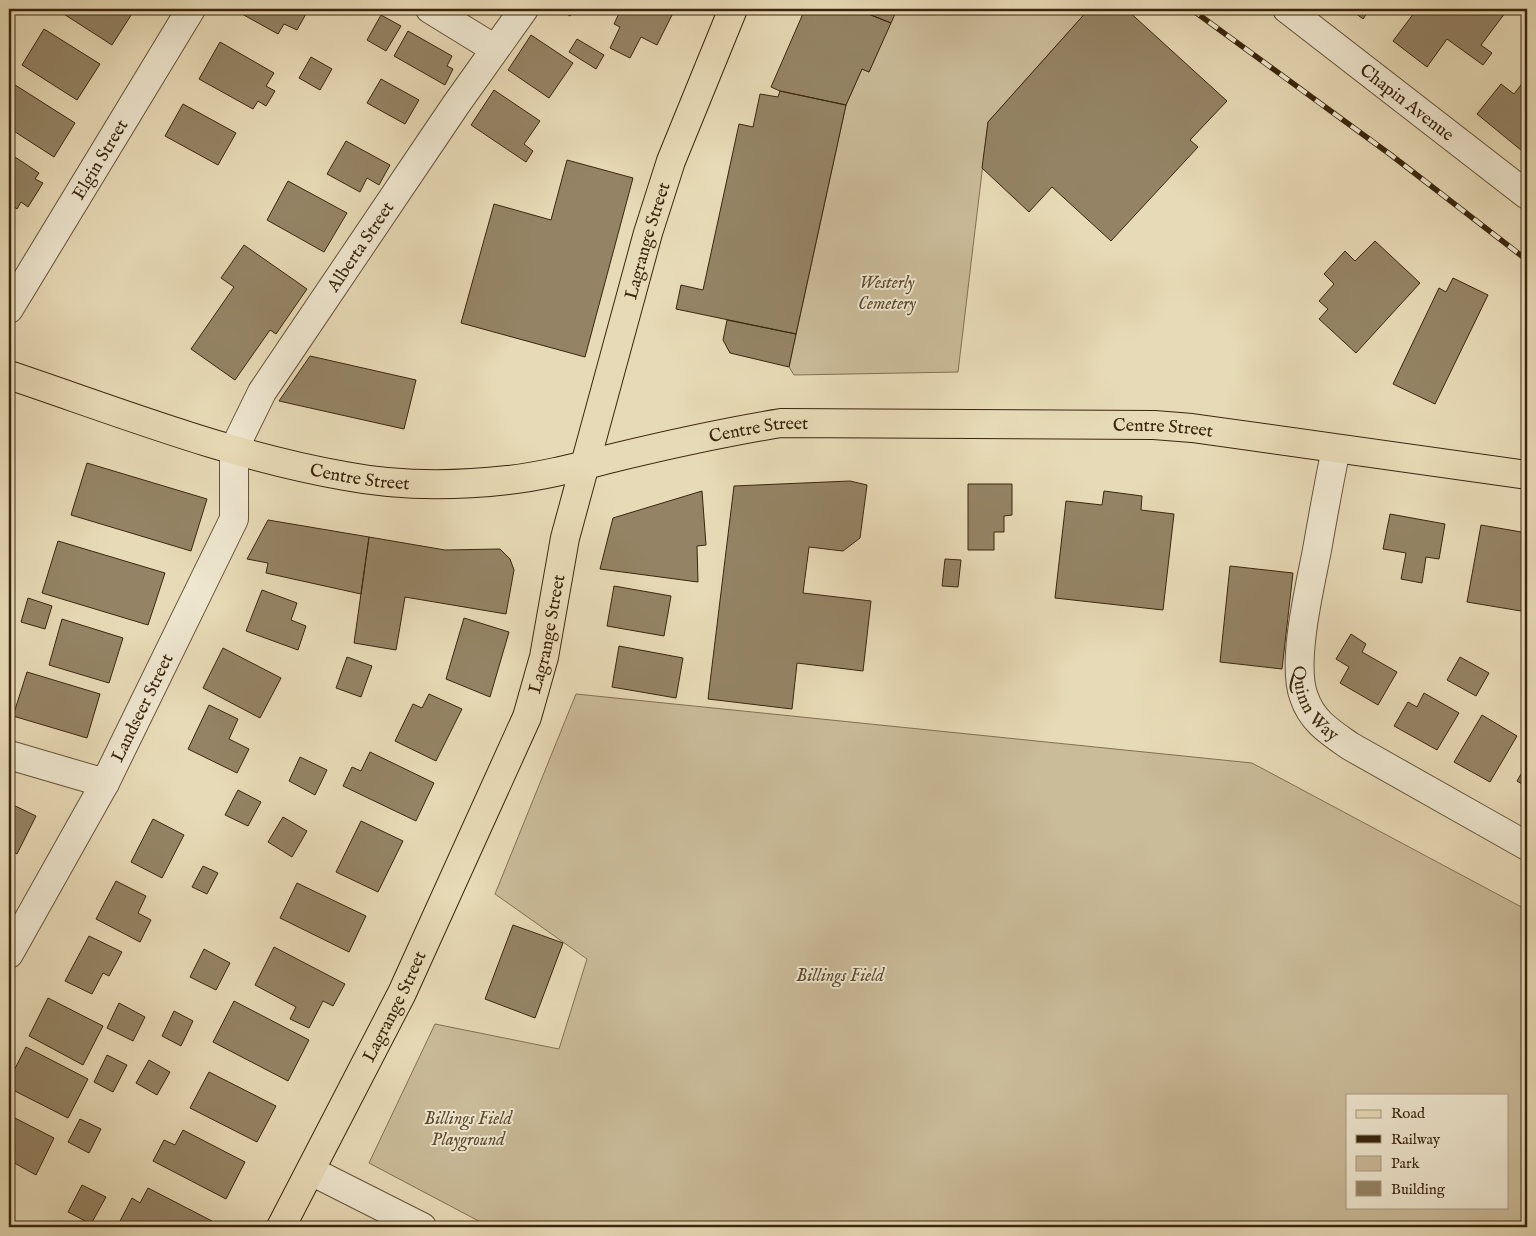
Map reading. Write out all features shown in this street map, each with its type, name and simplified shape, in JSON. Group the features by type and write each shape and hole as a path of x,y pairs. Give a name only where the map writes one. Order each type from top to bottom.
{"main road":[{"name":"Lagrange Street","path":"281,1227 402,993 527,717 544,658 554,610 562,551 648,233 671,161 733,9"},
{"name":"Centre Street","path":"9,375 234,449 300,468 346,477 385,481 424,483 507,480 542,475 732,430 781,424 1154,425 1192,428 1527,475"}],"street":[{"name":"Elgin Street","path":"9,309 191,9"},
{"path":"430,9 495,49"},
{"name":"Alberta Street","path":"234,449 262,392 524,9"},
{"name":"Chapin Avenue","path":"1287,9 1527,195"},
{"name":"Landseer Street","path":"9,954 105,784 234,519 234,449"},
{"name":"Quinn Way","path":"1336,449 1307,600 1299,677 1303,697 1312,715 1322,727 1350,746 1527,846"},
{"path":"9,755 105,784"},
{"path":"311,1171 422,1227"}],"green space":[{"name":"Westerly Cemetery","path":"884,9 1089,9 988,122 958,372 794,375 789,367 846,105 862,69 869,72 894,14"},
{"name":"Billings Field","path":"576,694 1252,763 1527,910 1527,1227 490,1227 369,1163 435,1024 559,1049 587,959 495,894"}],"building":[{"path":"56,9 135,9 112,45"},
{"path":"233,9 301,9 307,12 297,30 284,24 278,34"},
{"path":"558,9 574,9 570,16"},
{"path":"621,9 675,9 657,45 641,37 630,58 610,48 620,27 614,24"},
{"path":"805,9 856,9 891,23 869,72 862,69 846,105 780,91 771,87"},
{"path":"856,9 884,9 895,14 891,23"},
{"path":"1089,9 1126,9 1227,101 1190,140 1198,147 1111,241 1052,187 1029,212 982,168 988,122"},
{"path":"1350,9 1370,9 1363,19"},
{"path":"1417,9 1508,9 1481,45 1492,53 1483,65 1447,39 1427,67 1393,41"},
{"path":"381,15 401,26 386,51 367,40"},
{"path":"44,29 100,64 77,100 22,65"},
{"path":"408,31 452,56 447,66 453,69 445,85 394,56"},
{"path":"531,35 573,63 549,98 508,70"},
{"path":"577,39 604,55 596,69 569,52"},
{"path":"220,42 274,73 266,86 275,91 266,106 258,101 253,109 199,79"},
{"path":"311,57 332,69 320,90 299,78"},
{"path":"1527,77 1527,155 1477,114 1501,84 1514,94"},
{"path":"381,79 419,100 405,124 367,103"},
{"path":"12,83 75,123 54,157 9,128 9,87"},
{"path":"494,90 540,121 524,144 533,151 526,162 471,125"},
{"path":"780,91 846,105 796,334 676,309 681,285 703,290 739,124 753,127 760,94 778,97"},
{"path":"183,104 236,133 218,165 165,136"},
{"path":"346,141 390,165 379,185 367,178 360,192 327,174"},
{"path":"9,153 39,173 35,179 43,183 28,207 21,202 17,209 9,203"},
{"path":"567,160 633,178 585,357 461,323 494,204 551,220"},
{"path":"288,181 347,213 324,252 267,220"},
{"path":"1375,241 1420,283 1356,353 1319,319 1328,309 1319,301 1334,284 1324,274 1345,251 1355,261"},
{"path":"244,245 307,289 276,334 270,330 235,380 191,349 234,287 221,278"},
{"path":"1453,278 1488,295 1435,404 1393,384 1439,288 1446,292"},
{"path":"727,320 796,334 789,367 730,353 723,340"},
{"path":"310,356 416,380 404,429 279,401"},
{"path":"87,463 207,499 191,551 71,515"},
{"path":"850,481 867,485 860,538 843,551 809,547 803,593 871,601 863,671 797,663 792,709 708,699 734,486"},
{"path":"968,484 1012,484 1012,515 1004,516 1004,532 994,532 994,550 968,550"},
{"path":"702,491 706,545 697,546 698,582 600,569 613,518"},
{"path":"1104,491 1142,496 1141,510 1174,514 1163,610 1055,598 1066,501 1102,505"},
{"path":"1390,514 1445,524 1439,559 1426,557 1422,583 1401,579 1406,553 1383,549"},
{"path":"268,520 369,537 361,594 266,573 268,563 247,559"},
{"path":"1481,525 1527,533 1527,612 1467,602"},
{"path":"369,537 445,550 500,549 510,559 514,570 506,614 405,597 396,650 354,643"},
{"path":"58,541 165,573 148,625 42,593"},
{"path":"945,559 961,560 958,587 942,586"},
{"path":"1230,566 1293,573 1282,669 1220,662"},
{"path":"614,586 671,596 664,636 607,626"},
{"path":"262,590 297,603 291,620 306,626 298,650 246,631"},
{"path":"28,598 52,606 45,629 21,622"},
{"path":"464,618 509,632 490,697 446,679"},
{"path":"62,619 123,638 109,683 49,665"},
{"path":"1351,634 1366,644 1362,652 1397,672 1378,705 1340,683 1349,667 1336,659"},
{"path":"619,646 683,658 676,698 612,687"},
{"path":"223,648 281,678 260,718 203,688"},
{"path":"347,657 372,666 361,697 336,688"},
{"path":"1460,657 1489,673 1476,696 1447,680"},
{"path":"27,672 100,694 87,738 13,716"},
{"path":"1424,693 1459,713 1437,750 1394,726 1408,702 1417,707"},
{"path":"429,694 462,709 436,761 395,741 413,704 422,708"},
{"path":"209,705 238,719 229,739 249,749 237,773 188,749"},
{"path":"1482,715 1517,736 1490,782 1454,762"},
{"path":"370,752 434,783 416,821 343,786 352,767 361,771"},
{"path":"300,757 327,770 315,795 289,781"},
{"path":"1527,764 1527,787 1517,781"},
{"path":"238,790 261,802 248,826 225,815"},
{"path":"9,803 36,816 17,854 9,850"},
{"path":"283,817 307,831 292,857 268,842"},
{"path":"153,819 184,835 162,878 131,862"},
{"path":"361,821 403,841 378,892 336,872"},
{"path":"203,866 218,873 207,894 192,887"},
{"path":"116,881 146,896 138,913 151,920 140,942 96,919"},
{"path":"297,883 366,916 349,952 280,918"},
{"path":"513,925 563,943 535,1018 485,999"},
{"path":"89,936 122,952 109,976 103,973 92,994 65,981"},
{"path":"274,947 345,984 333,1006 323,1001 309,1028 290,1019 296,1007 255,985"},
{"path":"204,949 230,963 216,990 190,977"},
{"path":"48,998 103,1026 83,1065 29,1036"},
{"path":"234,1001 309,1040 288,1081 213,1042"},
{"path":"119,1003 145,1017 133,1041 107,1028"},
{"path":"174,1011 193,1021 181,1046 162,1036"},
{"path":"26,1047 88,1079 68,1118 9,1088 9,1080"},
{"path":"107,1055 127,1065 113,1092 94,1082"},
{"path":"149,1060 170,1072 157,1095 136,1083"},
{"path":"209,1072 276,1106 257,1142 190,1108"},
{"path":"9,1115 54,1138 36,1175 9,1160"},
{"path":"80,1119 101,1129 89,1153 68,1142"},
{"path":"183,1130 245,1162 226,1199 153,1161 164,1140 175,1145"},
{"path":"82,1185 106,1197 91,1224 68,1212"},
{"path":"148,1188 212,1221 208,1227 122,1227 118,1225 132,1198 140,1203"}],"railway":[{"path":"1191,9 1391,155 1527,260"}],"park label":[{"name":"Billings Field Playground","path":"468,1128"}]}
